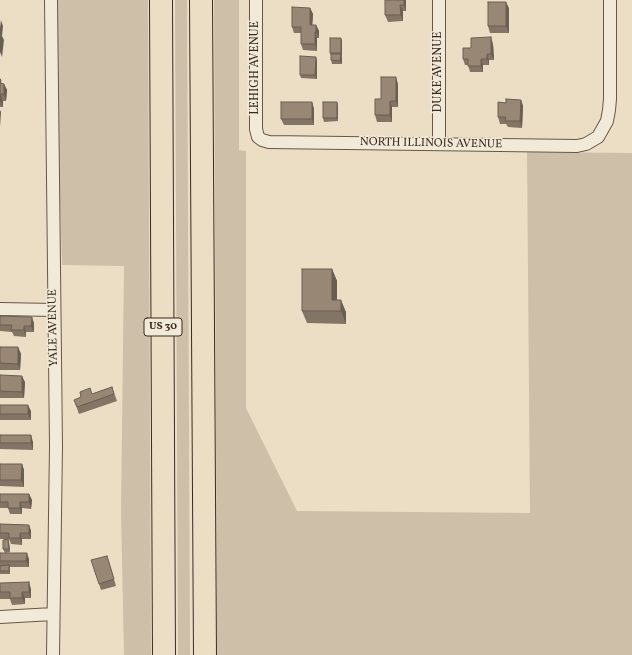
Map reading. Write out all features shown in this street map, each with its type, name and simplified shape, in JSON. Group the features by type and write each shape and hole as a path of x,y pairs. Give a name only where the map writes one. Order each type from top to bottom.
{"highway":[{"name":"US 30","path":"161,0 164,655"},
{"path":"201,0 205,655"}],"street":[{"name":"YALE AVENUE","path":"51,0 56,446 53,655"},
{"name":"LEHIGH AVENUE","path":"256,0 256,129 258,136"},
{"name":"DUKE AVENUE","path":"439,0 439,144"},
{"name":"NORTH ILLINOIS AVENUE","path":"258,136 262,140 269,142 577,146 586,144 593,140 601,132 607,121 609,110 610,0"},
{"path":"0,309 54,310"},
{"path":"0,617 53,614"}],"shaded area":[{"path":"57,0 148,0 151,655 124,655 121,512 124,266 62,265 58,136"},
{"path":"175,0 187,0 190,655 178,655"},
{"path":"214,0 239,0 239,150 246,151 246,408 297,511 530,513 527,152 632,153 632,655 217,655"}],"building":[{"path":"385,0 404,0 404,5 400,5 401,15 385,15"},
{"path":"488,2 506,2 506,26 488,26"},
{"path":"292,7 310,8 310,25 316,25 315,44 301,44 301,27 292,27"},
{"path":"491,37 491,54 487,54 487,59 481,59 481,66 468,66 468,59 463,59 463,48 471,48 471,38"},
{"path":"330,38 341,38 341,53 330,53"},
{"path":"331,54 341,54 340,61 331,60"},
{"path":"300,56 316,57 315,75 300,75"},
{"path":"381,77 396,77 396,101 390,101 390,115 375,115 375,99 381,99"},
{"path":"0,83 4,84 4,94 0,94"},
{"path":"506,99 521,100 520,121 505,121 506,117 498,117 498,102 506,103"},
{"path":"281,102 312,102 312,119 281,119"},
{"path":"323,102 337,102 337,118 323,118"},
{"path":"302,269 332,269 332,300 341,300 341,311 302,311"},
{"path":"0,316 32,317 31,326 24,326 24,330 11,330 12,325 0,325"},
{"path":"0,347 18,347 18,364 0,363"},
{"path":"0,375 22,376 22,392 0,391"},
{"path":"112,387 114,394 77,407 74,400 81,397 80,392 90,388 92,394"},
{"path":"0,405 28,405 28,414 0,414"},
{"path":"0,435 31,435 31,443 0,443"},
{"path":"0,464 22,464 21,480 0,480"},
{"path":"0,494 29,494 29,502 20,502 20,508 8,508 8,502 0,502"},
{"path":"0,524 29,525 29,533 20,533 20,538 9,538 9,533 0,533"},
{"path":"8,539 9,549 3,549 3,540"},
{"path":"0,553 27,553 26,561 0,561"},
{"path":"107,556 114,579 99,584 91,560"},
{"path":"9,565 9,571 0,571 0,566"},
{"path":"29,582 29,592 22,592 22,598 10,598 10,592 0,592 0,583"}]}
